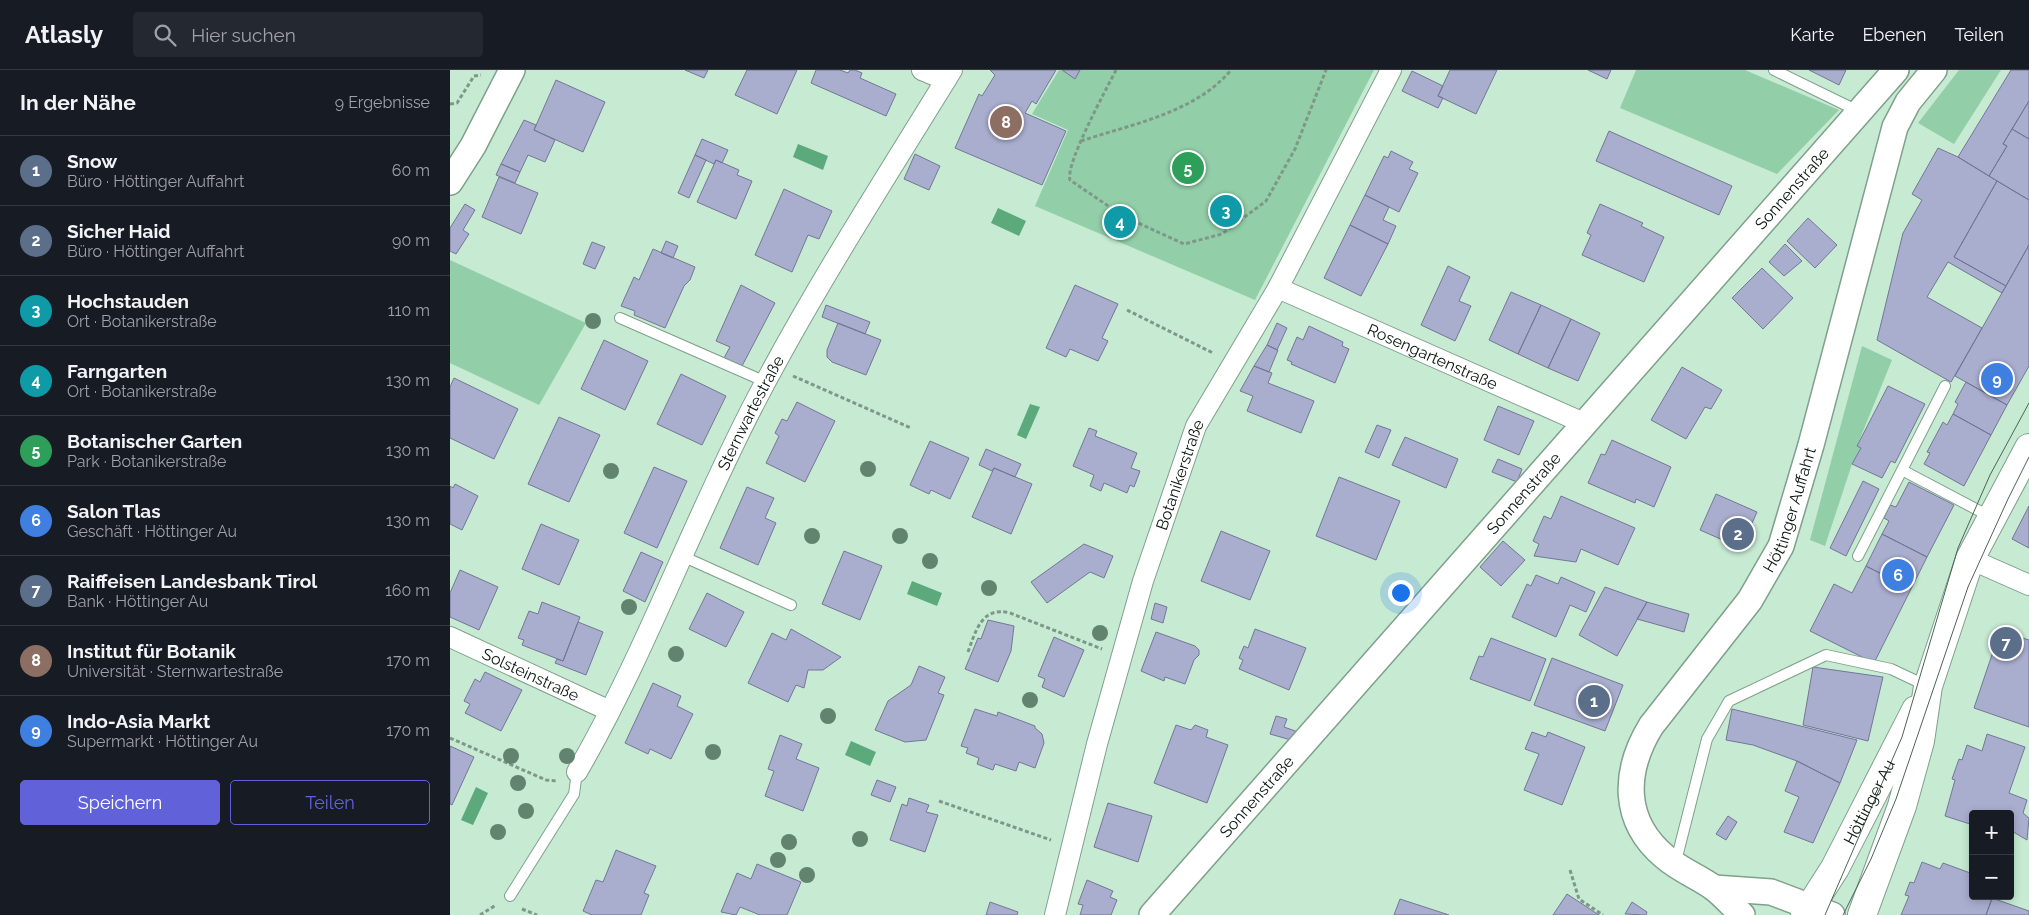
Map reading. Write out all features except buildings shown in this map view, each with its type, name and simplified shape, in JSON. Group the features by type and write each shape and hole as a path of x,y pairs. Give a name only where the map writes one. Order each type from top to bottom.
{"main road":[{"name":"Höttinger Au","path":"1814,913 1928,686 1970,559 2029,448"},
{"name":"Höttinger Au","path":"1862,915 1902,806 1920,741 1928,686"}],"street":[{"path":"450,182 474,146 512,70"},
{"path":"922,70 949,75"},
{"name":"Botanikerstraße","path":"1055,915 1097,744 1143,581 1196,426 1278,288 1391,70"},
{"name":"Sonnenstraße","path":"1152,915 1896,70"},
{"name":"Höttinger Auffahrt","path":"1742,915 1714,888 1675,865 1647,838 1636,817 1630,793 1634,760 1638,747 1651,726 1750,600 1781,546 1811,445 1895,127 1908,102 1934,70"},
{"name":"Sternwartestraße","path":"569,777 610,711 682,556 770,375 862,215 949,75"},
{"name":"Rosengartenstraße","path":"1278,288 1586,424"},
{"path":"1970,559 2029,585"},
{"name":"Solsteinstraße","path":"450,636 610,711"},
{"name":"Höttinger Auffahrt","path":"1714,888 1770,892 1814,913"}],"lane":[{"path":"1774,70 1859,112"},
{"path":"620,318 770,375"},
{"path":"1858,556 1945,386"},
{"path":"1902,470 1992,517"},
{"path":"682,556 791,605"},
{"path":"1675,865 1707,740 1729,701 1826,655 1891,669 1928,686"},
{"path":"510,896 574,794 569,777"}],"path":[{"path":"1116,70 1068,172 1070,180 1122,216 1184,244 1222,234 1266,201 1295,149 1326,70"},
{"path":"1081,141 1174,111 1220,82 1231,70"},
{"path":"1128,310 1233,364"},
{"path":"770,375 911,428"},
{"path":"968,652 981,619 991,613 998,612 1019,616 1100,649 1126,640"},
{"path":"450,738 546,780 569,777"},
{"path":"939,801 1073,847"},
{"path":"1570,870 1579,899 1603,915"}],"shaded area":[{"path":"1059,70 1374,70 1255,300 1035,206 1068,130 1032,114"},
{"path":"1636,70 1745,70 1839,110 1777,174 1620,108"},
{"path":"1959,70 2001,70 1954,144 1918,123"},
{"path":"798,144 828,156 823,170 793,157"},
{"path":"998,208 1026,221 1019,236 991,223"},
{"path":"450,260 586,323 539,405 450,363"},
{"path":"1862,346 1892,360 1857,446 1861,448 1852,464 1825,546 1810,540"},
{"path":"1030,404 1040,407 1026,439 1017,435"},
{"path":"912,581 942,593 937,606 907,594"},
{"path":"851,741 876,752 870,766 845,755"},
{"path":"476,787 488,793 473,825 461,820"}],"tram line":[{"path":"1825,915 1902,737 1958,548 1990,475 2029,403"},
{"path":"1843,915 1871,859 1896,799 1968,587 2029,457"}],"place":[{"name":"Institut für Botanik","path":"1006,122"},
{"name":"Botanischer Garten","path":"1188,168"},
{"name":"Hochstauden","path":"1226,211"},
{"name":"Farngarten","path":"1120,222"},
{"name":"Indo-Asia Markt","path":"1997,379"},
{"name":"Sicher Haid","path":"1738,534"},
{"name":"Salon Tlas","path":"1898,575"},
{"name":"Raiffeisen Landesbank Tirol","path":"2006,643"},
{"name":"Snow","path":"1594,701"}]}
